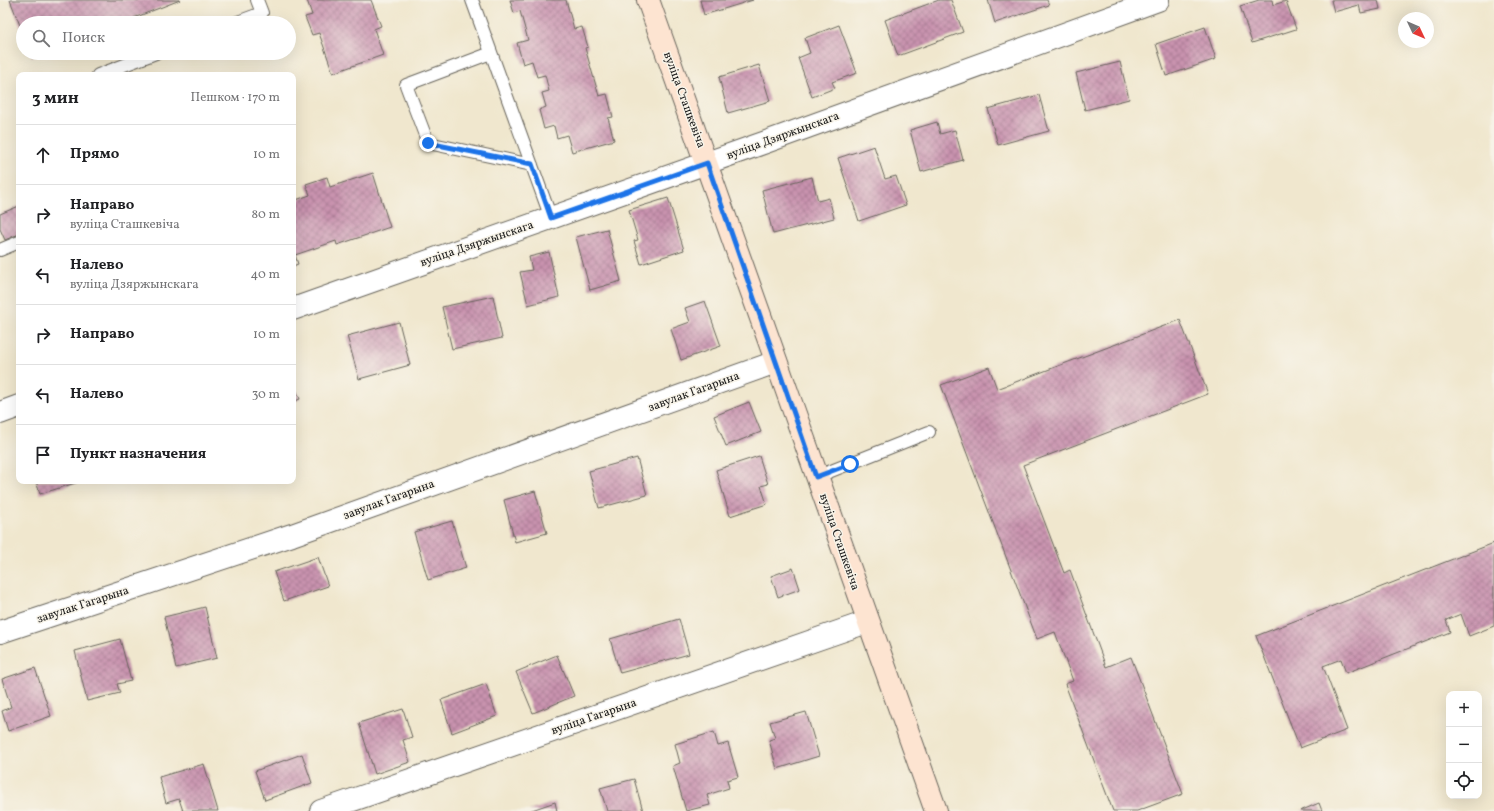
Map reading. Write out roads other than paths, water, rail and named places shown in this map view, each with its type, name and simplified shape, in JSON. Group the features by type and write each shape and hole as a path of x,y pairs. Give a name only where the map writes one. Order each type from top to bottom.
{"main road":[{"name":"вуліца Сташкевіча","path":"648,0 707,163 867,622 936,811"}],"street":[{"name":"вуліца Дзяржынскага","path":"296,308 707,163 1158,0"},
{"name":"завулак Гагарына","path":"0,632 292,535 776,362"},
{"name":"вуліца Гагарына","path":"321,811 867,622"}],"lane":[{"path":"254,16 262,13 257,0"},
{"path":"472,0 551,218"},
{"path":"491,52 406,85 428,143 532,164"},
{"path":"106,72 138,60"},
{"path":"0,250 16,243"},
{"path":"816,477 929,432"}]}
